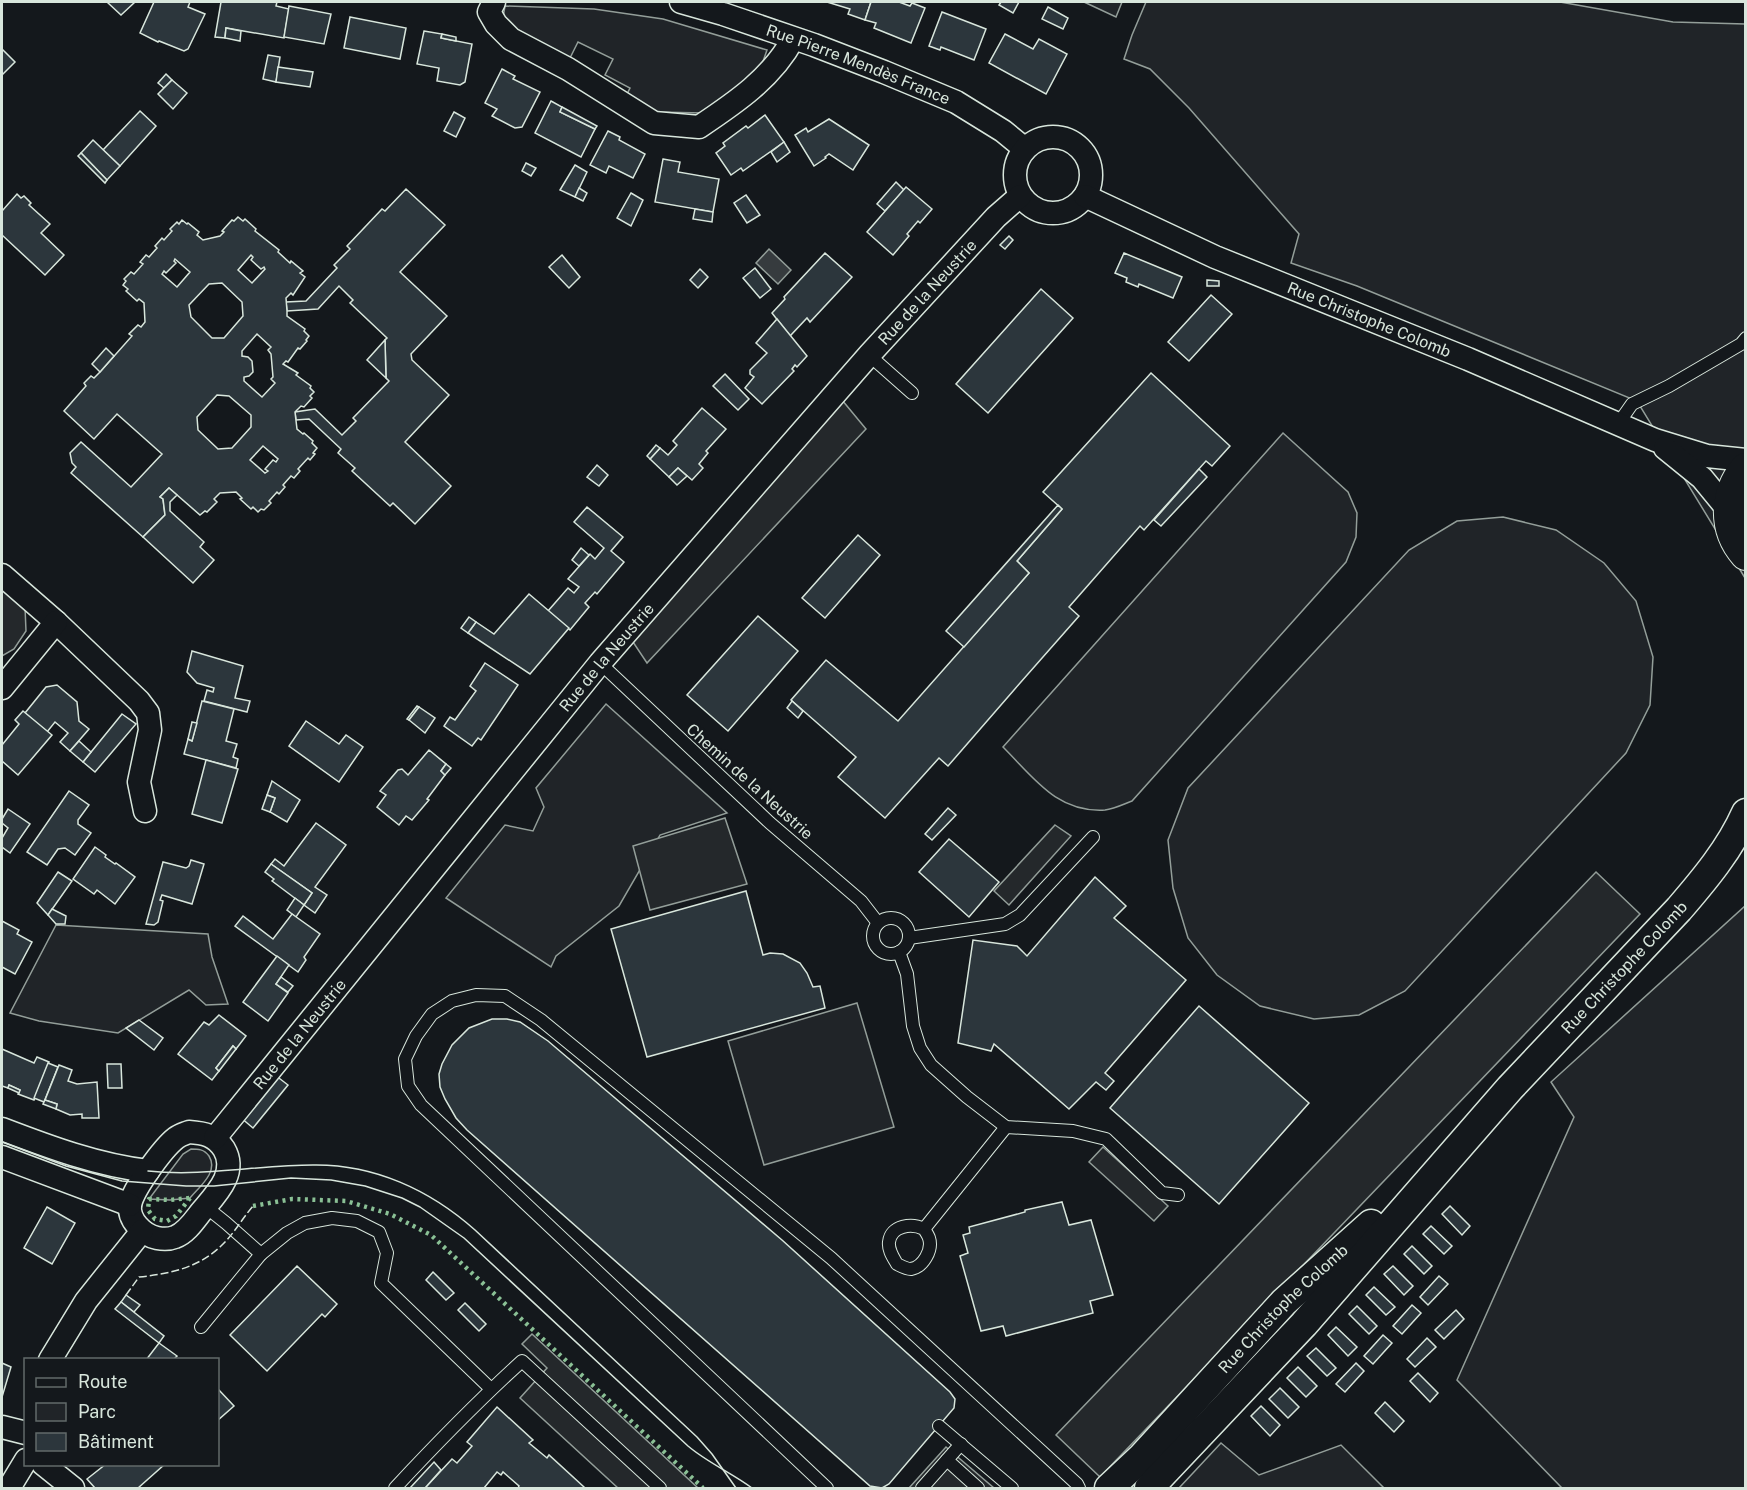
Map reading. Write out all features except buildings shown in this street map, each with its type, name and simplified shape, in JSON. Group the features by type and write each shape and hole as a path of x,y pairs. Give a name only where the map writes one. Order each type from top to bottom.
{"main road":[{"path":"1746,469 1732,492 1729,511 1731,528 1746,554"}],"street":[{"path":"494,2 489,12 496,24 511,39 568,69 654,123 699,127 737,102 768,73 787,51 793,39"},
{"name":"Rue Pierre Mendès France","path":"681,2 723,14 884,72 956,102 1003,131 1025,149"},
{"path":"1050,137 1065,139 1078,146 1088,161 1091,182 1085,196 1072,209 1049,214 1033,209 1020,196 1015,182 1015,169 1025,149 1036,141 1050,137"},
{"name":"Rue de la Neustrie","path":"215,1138 600,663 869,354 996,217 1020,196"},
{"name":"Rue Christophe Colomb","path":"1085,196 1215,257 1468,359 1655,440 1707,456 1746,460"},
{"name":"Rue Christophe Colomb","path":"1655,440 1702,478 1729,511"},
{"path":"2,574 139,701 148,713 150,730 139,782 145,811"},
{"path":"2,688 56,622"},
{"name":"Rue Christophe Colomb","path":"1149,1488 1304,1323 1509,1088 1671,918 1701,883 1739,829 1746,813"},
{"path":"2,1129 91,1160 148,1171"},
{"path":"199,1133 215,1138 230,1164 225,1181 206,1207 175,1237 159,1239 142,1231 134,1221 130,1205 148,1171 168,1146 182,1134 199,1133"},
{"name":"Rue Christophe Colomb","path":"1109,1488 1142,1457 1284,1302 1466,1138"},
{"path":"2,1157 130,1205"},
{"path":"51,1358 86,1302 142,1231"},
{"path":"2,1427 24,1432"},
{"path":"9,1488 24,1463"},
{"path":"46,1466 73,1488"}],"lane":[{"path":"1618,424 1632,404 1669,386 1741,344 1746,338"},
{"path":"869,354 912,393"},
{"name":"Chemin de la Neustrie","path":"600,663 770,823 861,902 879,923"},
{"path":"909,938 1005,924 1020,915 1093,837"},
{"path":"890,918 896,919 906,926 909,938 899,952 889,954 876,946 873,932 879,923 890,918"},
{"path":"899,952 907,974 913,1026 920,1048 931,1065 967,1097 1006,1127 1073,1131 1106,1139 1162,1193 1178,1195"},
{"path":"827,1488 421,1105 408,1086 405,1059 416,1036 432,1014 452,1001 476,994 505,996 541,1020 831,1258 1079,1488"},
{"path":"924,1229 1006,1127"},
{"path":"206,1207 261,1254"},
{"path":"201,1327 261,1254 287,1233 305,1223 332,1218 357,1221 379,1232 387,1253 381,1283 491,1389"},
{"path":"395,1488 491,1389 522,1361 660,1488"},
{"path":"939,1426 1012,1488"},
{"path":"922,1488 961,1444"},
{"path":"947,1460 978,1488"}],"green space":[{"path":"1084,2 1122,2 1116,17"},
{"path":"1146,2 1560,2 1673,22 1745,24 1745,578 1637,401 1357,286 1291,263 1299,234 1189,108 1150,69 1124,59"},
{"path":"505,6 594,9 663,19 767,50 761,67 704,113 657,112 626,96 630,88 605,75 613,59 578,42 570,58 502,23"},
{"path":"1283,433 1348,492 1357,513 1356,537 1346,562 1132,801 1105,810 1073,806 1060,800 1036,781 1003,747"},
{"path":"1503,517 1556,530 1604,563 1636,601 1653,657 1650,705 1626,753 1405,991 1359,1015 1314,1019 1260,1006 1217,975 1188,938 1173,888 1168,840 1188,788 1409,550 1457,521"},
{"path":"606,704 727,813 660,835 619,906 556,956 551,967 446,898 505,825 533,831 544,807 536,788"},
{"path":"1745,906 1745,1488 1562,1488 1457,1380 1574,1117 1551,1082"},
{"path":"56,925 208,934 212,957 228,1004 206,1005 189,990 118,1033 39,1021 10,1013"},
{"path":"857,1003 894,1127 764,1165 728,1041"},
{"path":"191,1149 198,1149 209,1156 212,1168 203,1184 190,1198 149,1199 183,1154"},
{"path":"1221,1443 1259,1475 1341,1445 1384,1488 1179,1488"}],"shaded area":[{"path":"769,249 791,270 778,284 756,263"},
{"path":"842,400 866,429 647,663 629,636"},
{"path":"2,587 25,607 26,631 14,649 2,656"},
{"path":"725,818 747,884 650,910 633,846"},
{"path":"1055,825 1071,836 1009,905 994,891"},
{"path":"1596,872 1640,914 1100,1477 1056,1435"},
{"path":"1103,1147 1168,1206 1154,1221 1089,1162"},
{"path":"532,1334 698,1488 618,1488 520,1398 547,1368 522,1344"},
{"path":"946,1447 994,1488 909,1488"}],"tram line":[{"path":"2,1142 66,1166 122,1181 214,1186 291,1178 331,1180 365,1186 402,1198 420,1207 464,1238 688,1446 752,1488"},
{"path":"148,1171 189,1173 292,1166 336,1166 379,1175 420,1192 458,1216 475,1230 697,1437 736,1488"}],"hedge":[{"path":"190,1198 176,1216 167,1221 155,1219 148,1210 149,1199 190,1198"},
{"path":"253,1206 292,1199 346,1201 390,1214 431,1235 703,1488"}],"fence":[{"path":"126,1295 139,1277 183,1269 212,1254 230,1237 253,1206"}]}
